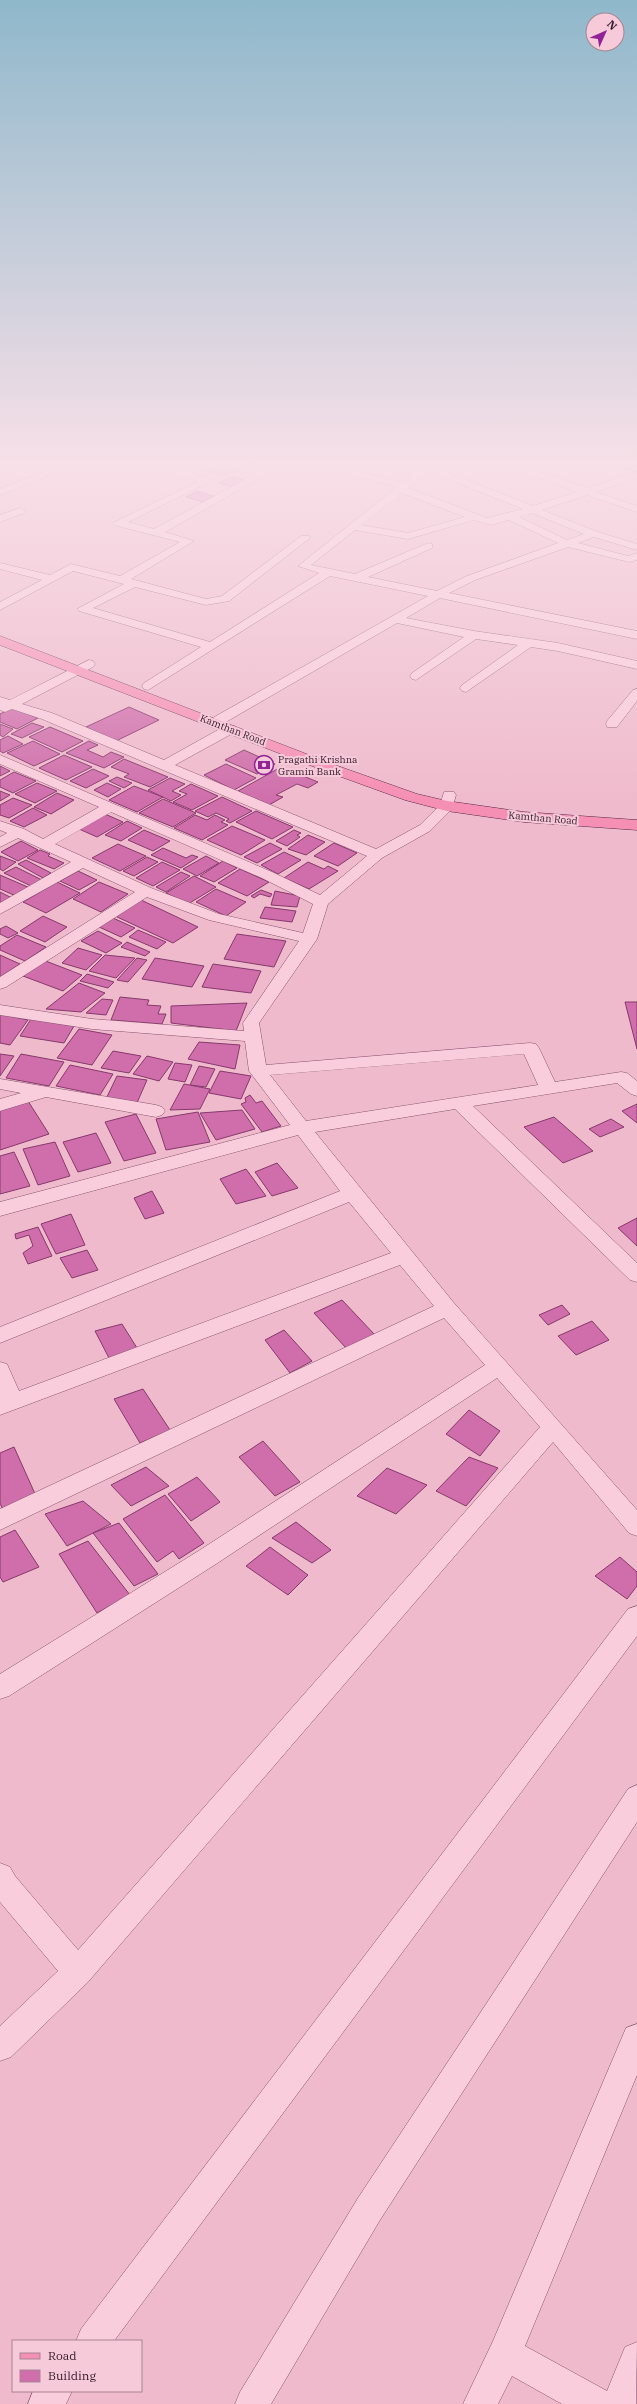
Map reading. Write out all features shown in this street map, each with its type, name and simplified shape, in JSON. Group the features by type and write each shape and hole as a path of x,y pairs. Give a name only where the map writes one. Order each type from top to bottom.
{"main road":[{"name":"Kamthan Road","path":"0,629 83,667 344,773 411,797 448,801 637,814"},
{"name":"Kamthan Road","path":"0,640 148,686 223,723"},
{"name":"Kamthan Road","path":"448,801 524,817 637,825"}],"street":[{"path":"115,578 206,602 215,602 225,599 252,578"},
{"path":"148,686 318,578"},
{"path":"364,578 637,635"},
{"path":"164,766 223,723 394,618 471,578"},
{"path":"0,607 52,579"},
{"path":"134,583 83,609 211,646"},
{"path":"394,618 474,635 558,647 637,665"},
{"path":"416,676 474,635"},
{"path":"466,688 528,643"},
{"path":"4,706 83,667"},
{"path":"612,724 637,693"},
{"path":"4,706 47,716 377,855"},
{"path":"0,758 268,875 321,902"},
{"path":"448,801 426,828 377,855 321,902 309,939 251,1023 258,1071 352,1193 447,1308 553,1427 637,1526"},
{"path":"45,844 110,806"},
{"path":"0,825 19,832 146,891 214,917 309,939"},
{"path":"0,843 19,832"},
{"path":"0,909 82,862"},
{"path":"0,984 146,891"},
{"path":"0,1010 92,1024 253,1037"},
{"path":"258,1071 530,1048 549,1088"},
{"path":"0,1208 302,1128 621,1077 637,1090"},
{"path":"0,1084 156,1111"},
{"path":"0,1105 47,1091"},
{"path":"459,1103 637,1275"},
{"path":"0,1335 352,1193"},
{"path":"0,1370 6,1404 404,1256"},
{"path":"0,1520 447,1308"},
{"path":"0,1688 208,1557 498,1367"},
{"path":"0,2046 78,1972 553,1427"},
{"path":"94,2340 637,1617"},
{"path":"252,2404 369,2209 637,1798"},
{"path":"0,1877 5,1886 78,1972"},
{"path":"480,2404 505,2353 637,2039"},
{"path":"505,2353 596,2404"},
{"path":"619,2404 637,2359"},
{"path":"45,2404 54,2392"}],"building":[{"path":"129,707 159,720 116,741 86,727"},
{"path":"12,708 38,718 17,729 0,722 0,714"},
{"path":"32,723 44,727 22,738 11,734"},
{"path":"0,724 13,729 3,737 0,735"},
{"path":"50,727 83,741 62,752 29,737"},
{"path":"8,736 23,744 3,753 0,751 0,740"},
{"path":"33,741 60,754 34,766 7,753"},
{"path":"89,741 98,745 87,750 103,757 111,752 124,757 104,768 66,753"},
{"path":"244,750 275,764 257,774 225,760"},
{"path":"64,755 92,767 66,780 39,768"},
{"path":"124,759 168,777 150,787 124,777 129,774 111,767"},
{"path":"226,764 256,778 234,790 204,775"},
{"path":"0,766 10,771 0,776"},
{"path":"281,767 318,782 308,788 297,784 276,795 283,797 269,805 238,791"},
{"path":"93,769 109,776 86,788 70,781"},
{"path":"14,772 36,781 13,793 0,787 0,780"},
{"path":"117,777 132,783 124,788 109,781"},
{"path":"170,778 185,784 172,791 181,795 171,801 148,790"},
{"path":"37,783 57,791 35,803 15,794"},
{"path":"107,783 121,789 108,797 94,790"},
{"path":"191,784 218,796 192,810 173,802 187,794 179,791"},
{"path":"134,786 163,797 137,812 109,800"},
{"path":"0,791 10,795 0,801"},
{"path":"57,793 74,800 51,814 34,807"},
{"path":"222,797 252,811 230,823 226,821 229,819 216,813 208,817 195,811"},
{"path":"13,798 32,805 9,818 0,815 0,805"},
{"path":"163,799 196,813 173,827 139,813"},
{"path":"33,808 47,815 24,827 10,821"},
{"path":"256,811 293,827 272,839 236,822"},
{"path":"105,814 123,822 97,837 79,829"},
{"path":"195,815 207,820 215,815 225,820 221,822 228,825 202,840 174,828"},
{"path":"127,821 142,828 121,841 105,835"},
{"path":"232,826 265,840 241,855 207,840"},
{"path":"144,830 170,841 153,851 128,840"},
{"path":"294,830 301,833 297,835 300,837 287,846 276,841"},
{"path":"308,835 325,842 306,855 288,849"},
{"path":"21,841 38,850 18,861 1,852"},
{"path":"270,843 282,849 257,863 244,857"},
{"path":"334,843 357,853 338,866 314,856"},
{"path":"118,844 146,856 120,871 92,858"},
{"path":"163,848 186,858 192,855 198,857 181,868 151,855"},
{"path":"40,850 50,854 48,856 64,863 54,869 27,858"},
{"path":"284,852 301,860 278,874 261,865"},
{"path":"0,856 16,862 3,871 0,869"},
{"path":"206,856 219,863 197,876 183,869"},
{"path":"147,857 158,862 134,876 123,871"},
{"path":"26,860 51,873 43,878 18,864"},
{"path":"223,861 237,868 214,882 200,876"},
{"path":"162,862 180,870 153,886 136,878"},
{"path":"308,862 324,869 328,866 338,871 309,889 284,878"},
{"path":"16,867 42,880 31,886 4,873"},
{"path":"240,869 269,882 247,896 218,883"},
{"path":"78,871 97,880 79,890 60,881"},
{"path":"181,872 190,876 166,892 156,887"},
{"path":"0,875 30,888 16,896 0,889"},
{"path":"194,876 216,887 188,904 166,893"},
{"path":"57,882 80,893 46,913 23,902"},
{"path":"99,882 128,894 101,912 73,899"},
{"path":"216,889 246,902 226,916 196,902"},
{"path":"261,890 272,894 270,897 260,894 254,898 251,896"},
{"path":"275,891 300,896 297,907 271,905"},
{"path":"0,892 14,899 0,907"},
{"path":"141,900 198,927 173,943 115,916"},
{"path":"265,907 296,911 292,922 260,918"},
{"path":"43,916 67,927 45,942 20,931"},
{"path":"113,918 135,928 121,937 99,927"},
{"path":"6,926 18,933 8,938 0,934 0,929"},
{"path":"138,930 166,942 157,949 129,937"},
{"path":"98,931 122,943 106,953 81,941"},
{"path":"237,934 286,941 274,967 224,959"},
{"path":"17,935 46,947 25,961 0,950 0,946"},
{"path":"127,942 150,952 145,956 121,947"},
{"path":"78,948 102,955 86,970 62,963"},
{"path":"0,955 20,964 0,977"},
{"path":"105,955 135,958 116,978 89,971"},
{"path":"137,958 147,960 128,982 117,980"},
{"path":"155,958 204,966 192,987 142,979"},
{"path":"43,960 82,975 63,991 23,976"},
{"path":"213,964 261,971 251,993 202,987"},
{"path":"87,974 114,982 108,988 80,981"},
{"path":"79,983 105,993 81,1012 46,1009"},
{"path":"120,997 149,1000 147,1005 161,1006 158,1014 166,1014 162,1024 111,1020"},
{"path":"102,999 113,1000 106,1015 86,1013"},
{"path":"625,1002 637,1002 637,1049"},
{"path":"247,1003 236,1031 171,1023 171,1006"},
{"path":"0,1014 28,1020 10,1045 0,1043"},
{"path":"31,1019 74,1026 64,1043 20,1036"},
{"path":"79,1029 112,1035 92,1065 57,1058"},
{"path":"199,1042 240,1045 235,1069 188,1059"},
{"path":"113,1051 141,1056 129,1073 101,1068"},
{"path":"0,1054 14,1056 0,1076"},
{"path":"21,1054 64,1062 49,1086 6,1078"},
{"path":"147,1056 173,1062 159,1081 133,1074"},
{"path":"175,1063 192,1065 185,1082 168,1079"},
{"path":"70,1065 113,1074 100,1095 56,1086"},
{"path":"199,1066 215,1069 206,1087 190,1085"},
{"path":"220,1071 251,1076 241,1099 209,1093"},
{"path":"117,1076 147,1080 136,1105 105,1101"},
{"path":"184,1084 210,1089 200,1109 170,1110"},
{"path":"250,1095 256,1103 262,1101 281,1126 262,1132 241,1104 246,1102 245,1098"},
{"path":"28,1101 49,1134 0,1150 0,1110"},
{"path":"637,1104 637,1123 622,1111"},
{"path":"242,1110 255,1129 216,1140 200,1113"},
{"path":"198,1112 210,1142 166,1150 156,1119"},
{"path":"136,1114 156,1153 124,1161 105,1122"},
{"path":"554,1117 593,1151 563,1163 524,1127"},
{"path":"611,1119 624,1127 600,1137 589,1129"},
{"path":"96,1133 111,1163 78,1172 63,1142"},
{"path":"55,1142 70,1176 38,1185 23,1149"},
{"path":"14,1152 30,1186 0,1194 0,1156"},
{"path":"277,1163 298,1188 272,1196 255,1172"},
{"path":"246,1169 266,1196 236,1204 220,1179"},
{"path":"152,1191 164,1213 145,1219 134,1198"},
{"path":"71,1214 85,1245 56,1254 41,1224"},
{"path":"637,1218 637,1246 618,1228"},
{"path":"38,1227 52,1256 28,1264 23,1253 33,1246 29,1235 16,1239 15,1234"},
{"path":"87,1250 98,1270 72,1278 60,1258"},
{"path":"342,1300 375,1335 346,1348 314,1313"},
{"path":"562,1305 570,1314 548,1325 539,1315"},
{"path":"592,1321 609,1340 576,1355 558,1336"},
{"path":"122,1324 137,1348 109,1358 95,1331"},
{"path":"284,1330 312,1361 290,1373 265,1340"},
{"path":"143,1389 170,1430 140,1443 114,1399"},
{"path":"469,1410 500,1431 480,1456 446,1434"},
{"path":"263,1441 300,1482 275,1496 239,1457"},
{"path":"14,1447 36,1496 2,1508 0,1503 0,1453"},
{"path":"469,1457 498,1468 466,1506 436,1491"},
{"path":"146,1467 169,1486 131,1506 111,1485"},
{"path":"387,1468 427,1485 396,1514 357,1496"},
{"path":"197,1477 220,1502 191,1521 168,1494"},
{"path":"165,1495 204,1543 179,1559 173,1551 157,1562 123,1519"},
{"path":"83,1501 111,1524 67,1546 45,1514"},
{"path":"296,1522 331,1550 312,1563 272,1538"},
{"path":"119,1523 158,1574 134,1586 93,1533"},
{"path":"15,1530 39,1567 3,1582 0,1577 0,1537"},
{"path":"88,1541 130,1595 97,1613 59,1554"},
{"path":"270,1547 308,1575 288,1595 246,1566"},
{"path":"620,1557 637,1572 637,1586 627,1599 595,1576"}],"place":[{"name":"Pragathi Krishna Gramin Bank","path":"264,765"}]}
